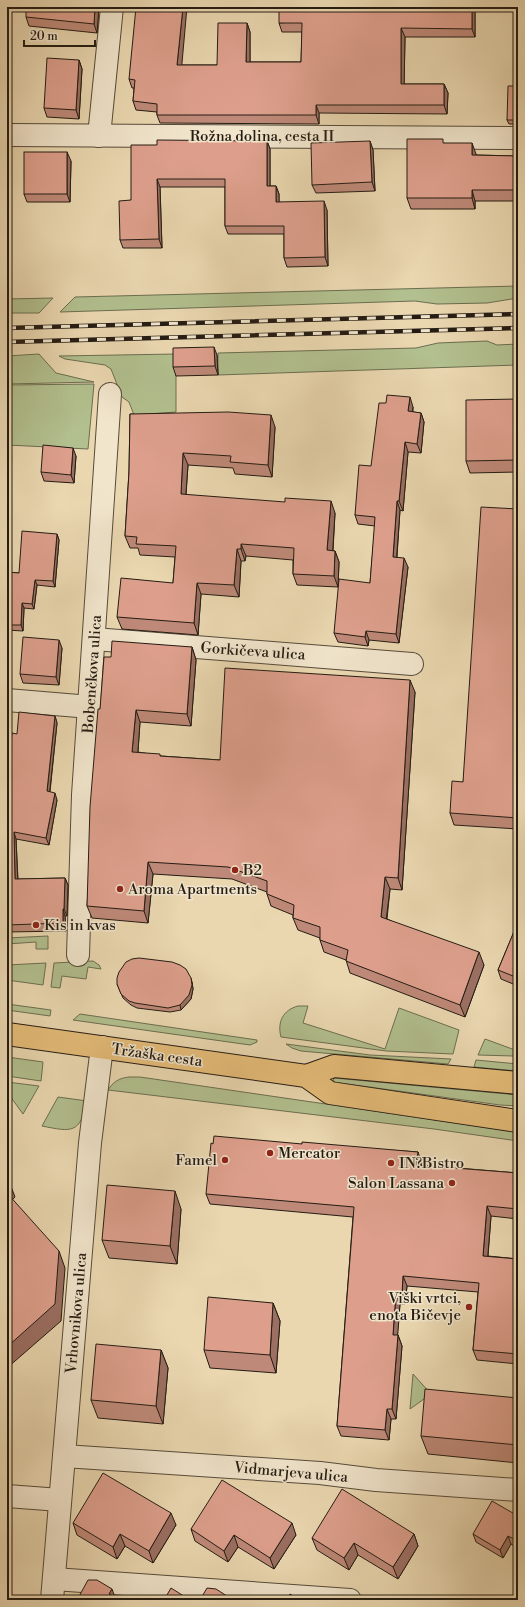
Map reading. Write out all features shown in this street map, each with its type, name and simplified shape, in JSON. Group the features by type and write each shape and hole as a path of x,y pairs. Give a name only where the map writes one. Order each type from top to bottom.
{"main road":[{"name":"Tržaška cesta","path":"7,1034 306,1076 330,1093 518,1121"},
{"name":"Tržaška cesta","path":"306,1076 334,1066 518,1083"}],"street":[{"path":"99,136 112,7"},
{"name":"Rožna dolina, cesta II","path":"7,135 518,138"},
{"name":"Bobenčkova ulica","path":"78,954 83,795 110,394"},
{"name":"Gorkičeva ulica","path":"94,639 412,664"},
{"path":"7,700 90,707"},
{"name":"Vrhovnikova ulica","path":"52,1600 90,1143 102,1047"},
{"name":"Vidmarjeva ulica","path":"64,1456 320,1473 376,1480 518,1490"},
{"path":"7,1496 60,1500"},
{"path":"54,1579 350,1600"}],"green space":[{"path":"518,286 518,298 487,303 437,304 415,301 60,312 75,297"},
{"path":"53,298 39,313 7,313 7,299"},
{"path":"487,341 497,345 518,344 518,365 218,375 218,353 416,348 438,343"},
{"path":"39,354 56,373 94,382 7,384 7,356"},
{"path":"176,354 176,412 134,415 129,402 122,397 111,369 105,365 65,359 59,356"},
{"path":"94,384 88,449 7,445 7,385"},
{"path":"48,936 48,949 36,949 36,942 7,944 7,938"},
{"path":"93,961 99,965 101,969 88,967 86,979 62,976 60,988 51,987 54,963"},
{"path":"46,963 43,985 7,980 7,965"},
{"path":"7,1004 51,1010 50,1016 7,1010"},
{"path":"298,1006 308,1006 303,1023 385,1049 399,1008 459,1030 453,1054 386,1051 281,1037 280,1026 282,1017 288,1010"},
{"path":"80,1014 257,1040 257,1042 250,1045 73,1020"},
{"path":"485,1039 515,1050 516,1054 513,1056 478,1055"},
{"path":"286,1044 370,1055 451,1059 448,1064 301,1051"},
{"path":"7,1057 43,1062 41,1081 7,1076"},
{"path":"476,1060 518,1064 518,1071 474,1067"},
{"path":"140,1077 518,1132 518,1141 434,1129 108,1090 117,1081 122,1078"},
{"path":"334,1078 518,1095 518,1106 500,1105 333,1082"},
{"path":"7,1082 39,1086 23,1114 7,1092"},
{"path":"58,1097 87,1101 81,1120 78,1125 73,1128 61,1129 42,1126"},
{"path":"413,1374 431,1394 410,1409"}],"building":[{"path":"26,7 95,7 94,24 26,17"},
{"path":"136,7 183,7 177,65 217,65 218,23 247,23 246,62 301,62 302,23 279,23 279,7 472,7 472,29 401,28 401,84 444,84 444,105 316,105 316,115 157,115 157,104 133,101 135,80 129,79"},
{"path":"47,58 79,60 76,110 44,108"},
{"path":"508,86 518,86 518,120 507,120"},
{"path":"407,139 443,139 443,143 472,143 472,155 518,156 518,190 472,190 472,198 407,198"},
{"path":"157,140 267,141 267,186 276,186 276,202 324,201 325,257 284,258 284,226 225,226 225,179 157,179 159,239 120,240 119,201 131,200 131,145 157,145"},
{"path":"370,141 372,182 312,185 311,143"},
{"path":"24,152 67,152 67,194 24,194"},
{"path":"214,347 215,366 173,367 173,348"},
{"path":"387,395 410,397 408,411 421,413 417,444 405,442 399,501 397,501 393,557 404,558 396,634 366,631 365,637 334,633 339,579 370,583 375,517 355,515 359,465 371,466 379,403 386,403"},
{"path":"518,399 518,460 466,461 466,400"},
{"path":"228,412 271,415 268,465 230,462 231,456 183,453 181,494 285,502 285,498 331,501 327,550 335,551 334,576 293,574 294,548 241,544 241,549 237,549 234,585 197,583 194,623 117,617 121,578 173,583 176,546 136,544 137,537 125,536 129,472 130,414"},
{"path":"43,445 73,448 71,475 41,472"},
{"path":"481,507 518,509 518,818 450,813 452,781 463,782"},
{"path":"22,531 57,534 53,581 35,580 32,604 22,603 21,625 7,625 7,572 19,573"},
{"path":"23,637 59,640 56,677 20,674"},
{"path":"112,641 192,647 187,714 136,710 132,752 160,754 160,756 220,760 225,668 410,680 398,878 385,877 381,917 479,952 460,1005 346,961 348,950 320,940 320,927 293,918 294,905 267,894 267,881 228,867 148,862 144,911 87,906 90,807 98,709 100,709 104,657 111,657"},
{"path":"19,712 55,716 47,791 55,793 46,838 14,832 15,879 65,878 63,923 7,925 7,781 12,733 17,734"},
{"path":"518,922 518,978 498,970"},
{"path":"139,958 172,962 186,969 191,978 192,985 189,995 180,1005 168,1008 135,1003 129,1001 121,994 117,984 119,972 126,962"},
{"path":"214,1136 418,1152 416,1165 518,1173 518,1209 487,1206 483,1256 518,1259 518,1354 473,1350 479,1283 403,1276 402,1294 396,1293 393,1335 398,1335 392,1409 387,1409 385,1430 337,1426 354,1207 206,1194 211,1143 213,1144"},
{"path":"107,1185 175,1191 170,1246 102,1240"},
{"path":"7,1193 59,1251 55,1304 7,1347"},
{"path":"208,1297 273,1303 270,1355 204,1350"},
{"path":"96,1344 161,1350 156,1406 91,1400"},
{"path":"425,1389 518,1398 518,1445 421,1436"},
{"path":"103,1473 171,1513 149,1551 120,1534 113,1547 73,1523"},
{"path":"222,1480 292,1523 270,1558 234,1535 224,1551 191,1529"},
{"path":"342,1489 414,1534 393,1567 354,1543 344,1558 312,1538"},
{"path":"492,1501 518,1516 518,1541 508,1536 500,1550 473,1534"},
{"path":"88,1580 97,1580 112,1589 109,1594 120,1600 77,1600"},
{"path":"171,1588 190,1600 164,1600"},
{"path":"207,1588 216,1589 230,1598 229,1600 200,1600"},
{"path":"290,1594 300,1600 286,1600"},
{"path":"326,1597 340,1598 343,1600 324,1600"}],"railway":[{"path":"7,328 518,314"},
{"path":"7,342 518,328"}],"place":[{"name":"B2","path":"235,870"},
{"name":"Aroma Apartments","path":"120,889"},
{"name":"Kis in kvas","path":"36,925"},
{"name":"Mercator","path":"270,1153"},
{"name":"Famel","path":"225,1160"},
{"name":"IN?Bistro","path":"391,1163"},
{"name":"Salon Lassana","path":"452,1183"},
{"name":"Viški vrtci, enota Bičevje","path":"469,1307"}]}
